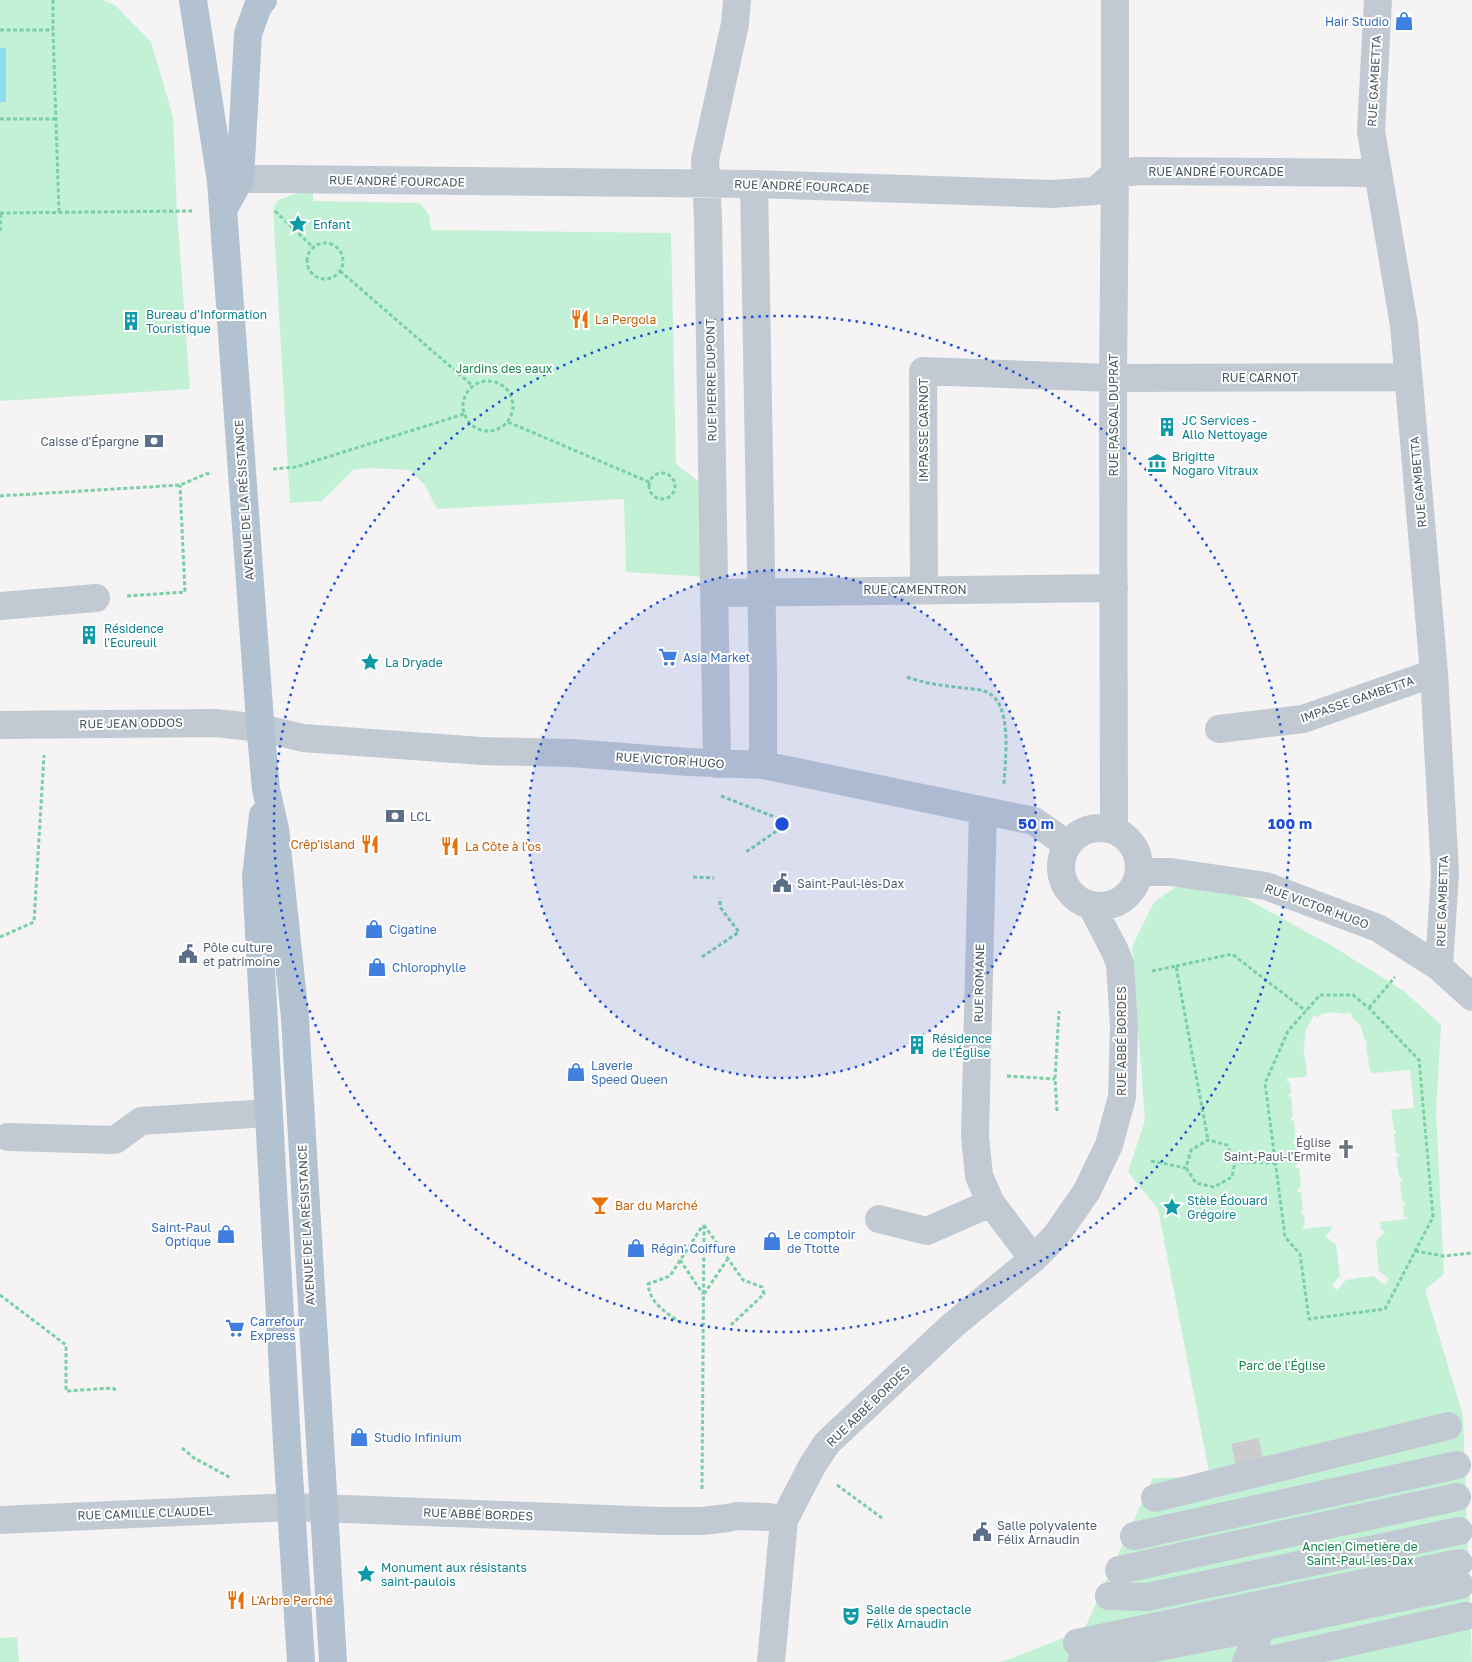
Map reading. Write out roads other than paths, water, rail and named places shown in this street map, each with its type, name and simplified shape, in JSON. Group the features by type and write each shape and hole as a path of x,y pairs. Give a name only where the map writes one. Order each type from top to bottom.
{"main road":[{"name":"AVENUE DE LA RÉSISTANCE","path":"193,0 231,180"},
{"name":"AVENUE DE LA RÉSISTANCE","path":"263,0 258,6 248,34 231,180 223,210 266,789 275,829 295,1018 333,1662"},
{"name":"AVENUE DE LA RÉSISTANCE","path":"266,789 256,877 268,1113 301,1662"}],"street":[{"name":"RUE PIERRE DUPONT","path":"717,764 708,185 705,160 735,24 737,0"},
{"name":"RUE PASCAL DUPRAT","path":"1114,830 1113,378 1115,0"},
{"name":"RUE GAMBETTA","path":"1378,0 1371,132 1404,325 1434,673 1445,873 1439,967"},
{"name":"RUE ANDRÉ FOURCADE","path":"231,180 754,184 1052,194 1095,191 1115,174 1138,171 1377,173"},
{"path":"754,184 764,765"},
{"name":"IMPASSE CARNOT","path":"924,590 923,371 1113,378"},
{"name":"RUE CARNOT","path":"1113,378 1408,377"},
{"name":"RUE CAMENTRON","path":"715,593 1114,588"},
{"path":"0,606 96,598"},
{"name":"IMPASSE GAMBETTA","path":"1219,729 1303,719 1434,673"},
{"name":"RUE JEAN ODDOS","path":"0,725 215,723 261,728"},
{"name":"RUE VICTOR HUGO","path":"261,728 312,739 481,751 571,753 717,764 764,765 1034,821 1068,845"},
{"name":"RUE ROMANE","path":"990,813 976,1074 975,1136 979,1176 991,1203 1033,1259"},
{"path":"1101,827 1114,830 1121,833 1131,842 1138,855 1140,872 1138,880 1131,892 1121,901 1105,906 1092,905 1076,898 1065,884 1061,872 1062,858 1068,845 1077,835 1089,829 1101,827"},
{"name":"RUE VICTOR HUGO","path":"1140,872 1171,872 1266,886 1378,928 1439,967 1472,997"},
{"name":"RUE ABBÉ BORDES","path":"291,1507 690,1521 736,1516 769,1517 784,1520 812,1466 827,1443 953,1326 1033,1259 1055,1237 1087,1191 1110,1144 1122,1097 1124,1026 1120,964 1092,905"},
{"path":"8,1137 115,1140 141,1121 268,1113"},
{"path":"879,1219 927,1230 991,1203"},
{"path":"1155,1498 1250,1471 1448,1426"},
{"path":"1134,1536 1457,1465"},
{"path":"1250,1471 1259,1643"},
{"path":"1119,1570 1457,1497"},
{"name":"RUE CAMILLE CLAUDEL","path":"0,1520 291,1507"},
{"path":"771,1662 784,1520"},
{"path":"1109,1596 1147,1597 1459,1531"},
{"path":"1259,1643 1460,1574"},
{"path":"1078,1653 1259,1643 1466,1616"}],"water":[{"path":"0,48 6,48 6,102 0,102"}],"tunnel":[{"path":"1245,1441 1250,1467"}],"place":[{"name":"Hair Studio","path":"1404,21"},
{"name":"Enfant","path":"298,224"},
{"name":"La Pergola","path":"580,319"},
{"name":"Bureau d'Information Touristique","path":"131,321"},
{"name":"JC Services - Allo Nettoyage","path":"1167,427"},
{"name":"Caisse d'Épargne","path":"154,441"},
{"name":"Brigitte Nogaro Vitraux","path":"1157,463"},
{"name":"Résidence l'Ecureuil","path":"89,635"},
{"name":"Asia Market","path":"668,657"},
{"name":"La Dryade","path":"370,662"},
{"name":"LCL","path":"395,816"},
{"name":"Crêp'island","path":"370,844"},
{"name":"La Côte à l'os","path":"450,846"},
{"name":"Saint-Paul-lès-Dax","path":"782,883"},
{"name":"Cigatine","path":"374,929"},
{"name":"Pôle culture et patrimoine","path":"188,954"},
{"name":"Chlorophylle","path":"377,967"},
{"name":"Résidence de l'Église","path":"917,1045"},
{"name":"Laverie Speed Queen","path":"576,1072"},
{"name":"Église Saint-Paul-l'Ermite","path":"1346,1149"},
{"name":"Bar du Marché","path":"600,1205"},
{"name":"Stèle Édouard Grégoire","path":"1172,1207"},
{"name":"Saint-Paul Optique","path":"226,1234"},
{"name":"Le comptoir de Ttotte","path":"772,1241"},
{"name":"Régin' Coiffure","path":"636,1248"},
{"name":"Carrefour Express","path":"235,1328"},
{"name":"Studio Infinium","path":"359,1437"},
{"name":"Salle polyvalente Félix Arnaudin","path":"982,1532"},
{"name":"Monument aux résistants saint-paulois","path":"366,1574"},
{"name":"L'Arbre Perché","path":"236,1600"},
{"name":"Salle de spectacle Félix Arnaudin","path":"851,1616"}],"park label":[{"name":"Jardins des eaux","path":"504,368"},
{"name":"Parc de l'Église","path":"1282,1365"},
{"name":"Ancien Cimetière de Saint-Paul-les-Dax","path":"1360,1553"}]}
